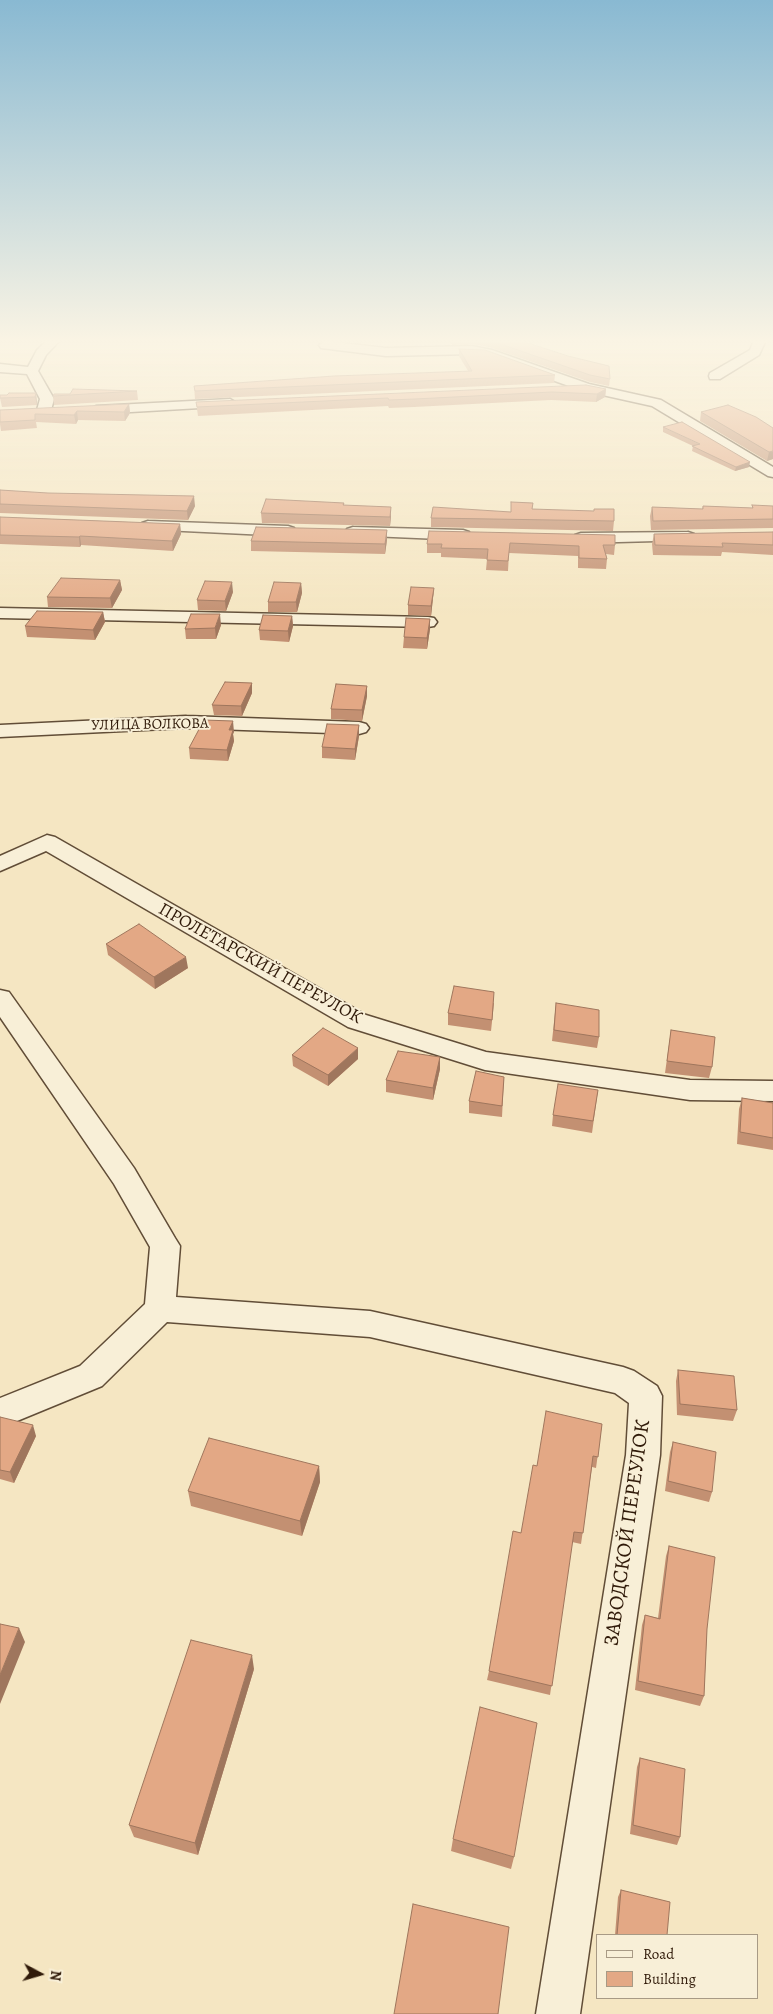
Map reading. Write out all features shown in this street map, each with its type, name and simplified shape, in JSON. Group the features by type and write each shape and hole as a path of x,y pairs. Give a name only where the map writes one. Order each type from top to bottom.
{"street":[{"path":"704,432 773,473"},
{"path":"136,525 306,531"},
{"path":"335,532 480,535"},
{"path":"567,537 704,536"},
{"path":"0,613 428,622"},
{"name":"УЛИЦА ВОЛКОВА","path":"0,731 186,722 359,728"},
{"name":"ПРОЛЕТАРСКИЙ ПЕРЕУЛОК","path":"0,864 47,842 357,1021 485,1061 690,1090 773,1091"},
{"path":"0,998 124,1176 165,1246 160,1309 90,1376 0,1413"},
{"name":"ЗАВОДСКОЙ ПЕРЕУЛОК","path":"160,1309 370,1324 623,1381 646,1396 643,1455 558,2014"}],"building":[{"path":"674,432 699,432 750,462 736,467 692,446 700,444"},
{"path":"735,432 773,432 773,451 769,452"},
{"path":"0,490 48,493 194,496 187,511 0,504"},
{"path":"266,499 391,507 390,517 261,513"},
{"path":"511,502 533,503 532,509 594,511 594,509 614,509 614,521 431,518 433,507 511,512"},
{"path":"752,505 773,506 773,519 653,521 652,507 703,509 703,506 753,508"},
{"path":"0,517 180,524 172,541 80,536 0,535"},
{"path":"256,527 387,530 385,544 251,541"},
{"path":"429,531 615,535 615,545 603,545 607,559 579,558 579,546 510,543 508,561 487,560 488,549 441,548 442,544 427,544"},
{"path":"773,532 773,545 722,543 723,547 655,545 654,534"},
{"path":"61,578 120,580 110,598 47,597"},
{"path":"205,581 232,582 225,601 197,600"},
{"path":"274,582 301,583 296,602 268,602"},
{"path":"411,587 434,588 431,606 408,605"},
{"path":"37,611 103,612 93,630 25,626"},
{"path":"191,614 220,614 215,628 185,629"},
{"path":"263,615 292,616 288,631 259,630"},
{"path":"406,618 430,619 427,638 404,637"},
{"path":"225,682 252,683 241,706 212,705"},
{"path":"336,684 367,686 362,710 331,709"},
{"path":"204,720 233,721 229,730 233,730 227,750 189,748"},
{"path":"327,724 359,725 355,749 322,747"},
{"path":"139,924 186,957 154,977 106,944"},
{"path":"454,986 494,992 492,1020 448,1013"},
{"path":"556,1003 599,1010 599,1037 554,1030"},
{"path":"323,1028 358,1048 328,1075 292,1055"},
{"path":"671,1030 715,1037 712,1067 667,1061"},
{"path":"398,1051 440,1057 433,1088 386,1080"},
{"path":"476,1071 504,1077 502,1106 469,1101"},
{"path":"558,1084 598,1090 593,1121 553,1115"},
{"path":"742,1098 773,1103 773,1138 740,1132"},
{"path":"678,1370 734,1376 737,1410 680,1404"},
{"path":"546,1411 602,1424 598,1457 593,1456 583,1533 574,1532 552,1686 489,1671 513,1531 521,1533 533,1465 537,1466"},
{"path":"0,1417 33,1425 10,1472 0,1470"},
{"path":"209,1438 319,1466 300,1521 188,1491"},
{"path":"673,1442 716,1452 712,1492 668,1481"},
{"path":"669,1546 715,1557 707,1629 704,1696 638,1681 645,1615 660,1619"},
{"path":"0,1624 19,1628 0,1675"},
{"path":"191,1640 252,1655 195,1843 129,1825"},
{"path":"480,1707 537,1723 514,1857 453,1839"},
{"path":"640,1758 685,1769 680,1837 633,1825"},
{"path":"621,1890 670,1902 667,1934 617,1934"},
{"path":"413,1904 509,1927 498,2014 394,2014"}]}
